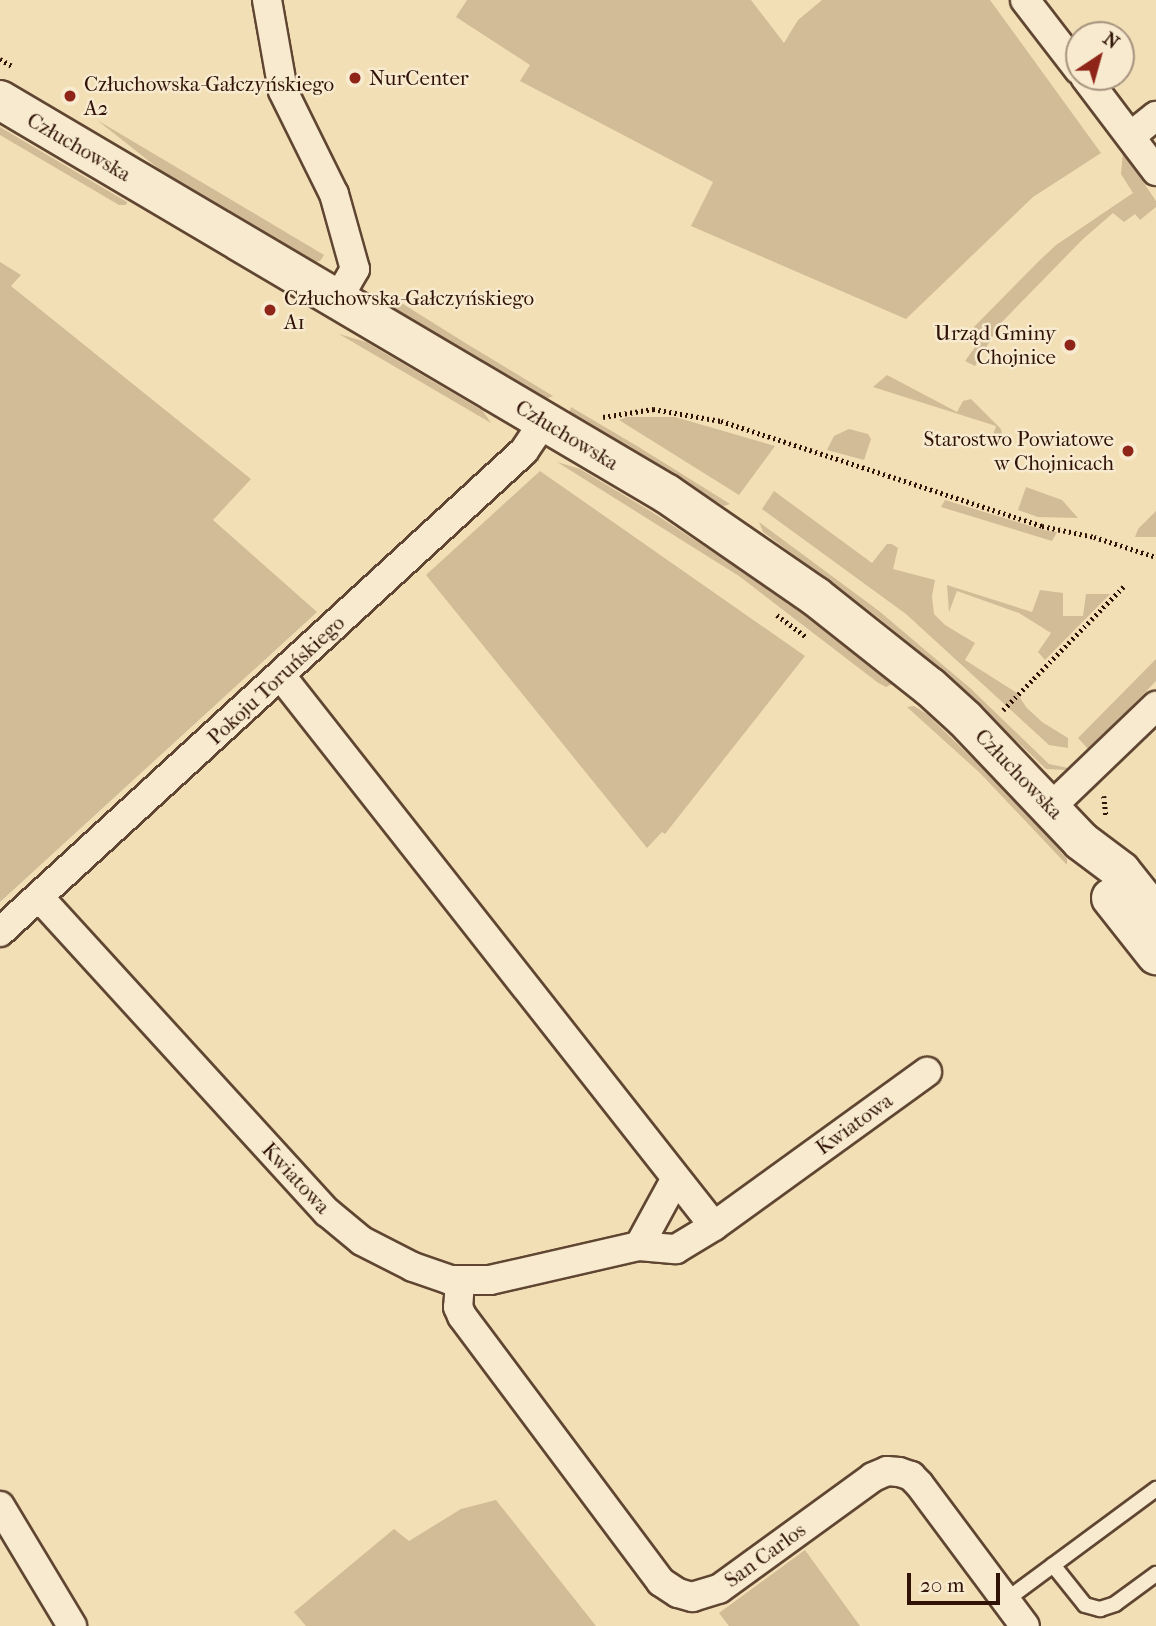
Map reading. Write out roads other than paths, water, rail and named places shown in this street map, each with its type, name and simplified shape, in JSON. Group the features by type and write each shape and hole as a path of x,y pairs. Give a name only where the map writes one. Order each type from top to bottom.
{"main road":[{"name":"Człuchowska","path":"0,100 667,495 815,596 930,687 1007,759 1081,841 1121,871 1156,915"},
{"name":"Człuchowska","path":"1081,841 1103,887 1156,956"}],"street":[{"path":"267,0 283,91 334,194 355,269 338,299"},
{"path":"1025,0 1065,52"},
{"path":"1095,91 1156,171"},
{"path":"1131,136 1156,116"},
{"name":"Pokoju Toruńskiego","path":"0,932 524,451 544,421"},
{"path":"281,676 675,1180 714,1226"},
{"path":"1051,807 1156,706"},
{"name":"Kwiatowa","path":"39,897 343,1227 362,1241 414,1267 460,1281 490,1280 639,1246 677,1249 714,1226 927,1072"},
{"path":"639,1246 675,1180"},
{"name":"San Carlos","path":"460,1281 458,1307 462,1316 661,1582 677,1593 692,1597 719,1589 861,1485 887,1471 911,1476 1025,1626"},
{"path":"0,1506 72,1626"}],"lane":[{"path":"1006,1600 1156,1489"},
{"path":"1054,1565 1084,1605 1100,1609 1115,1604 1156,1574"}],"place":[{"name":"NurCenter","path":"355,78"},
{"name":"Człuchowska-Gałczyńskiego A2","path":"70,96"},
{"name":"Człuchowska-Gałczyńskiego A1","path":"270,310"},
{"name":"Urząd Gminy Chojnice","path":"1070,345"},
{"name":"Starostwo Powiatowe w Chojnicach","path":"1128,451"}]}
